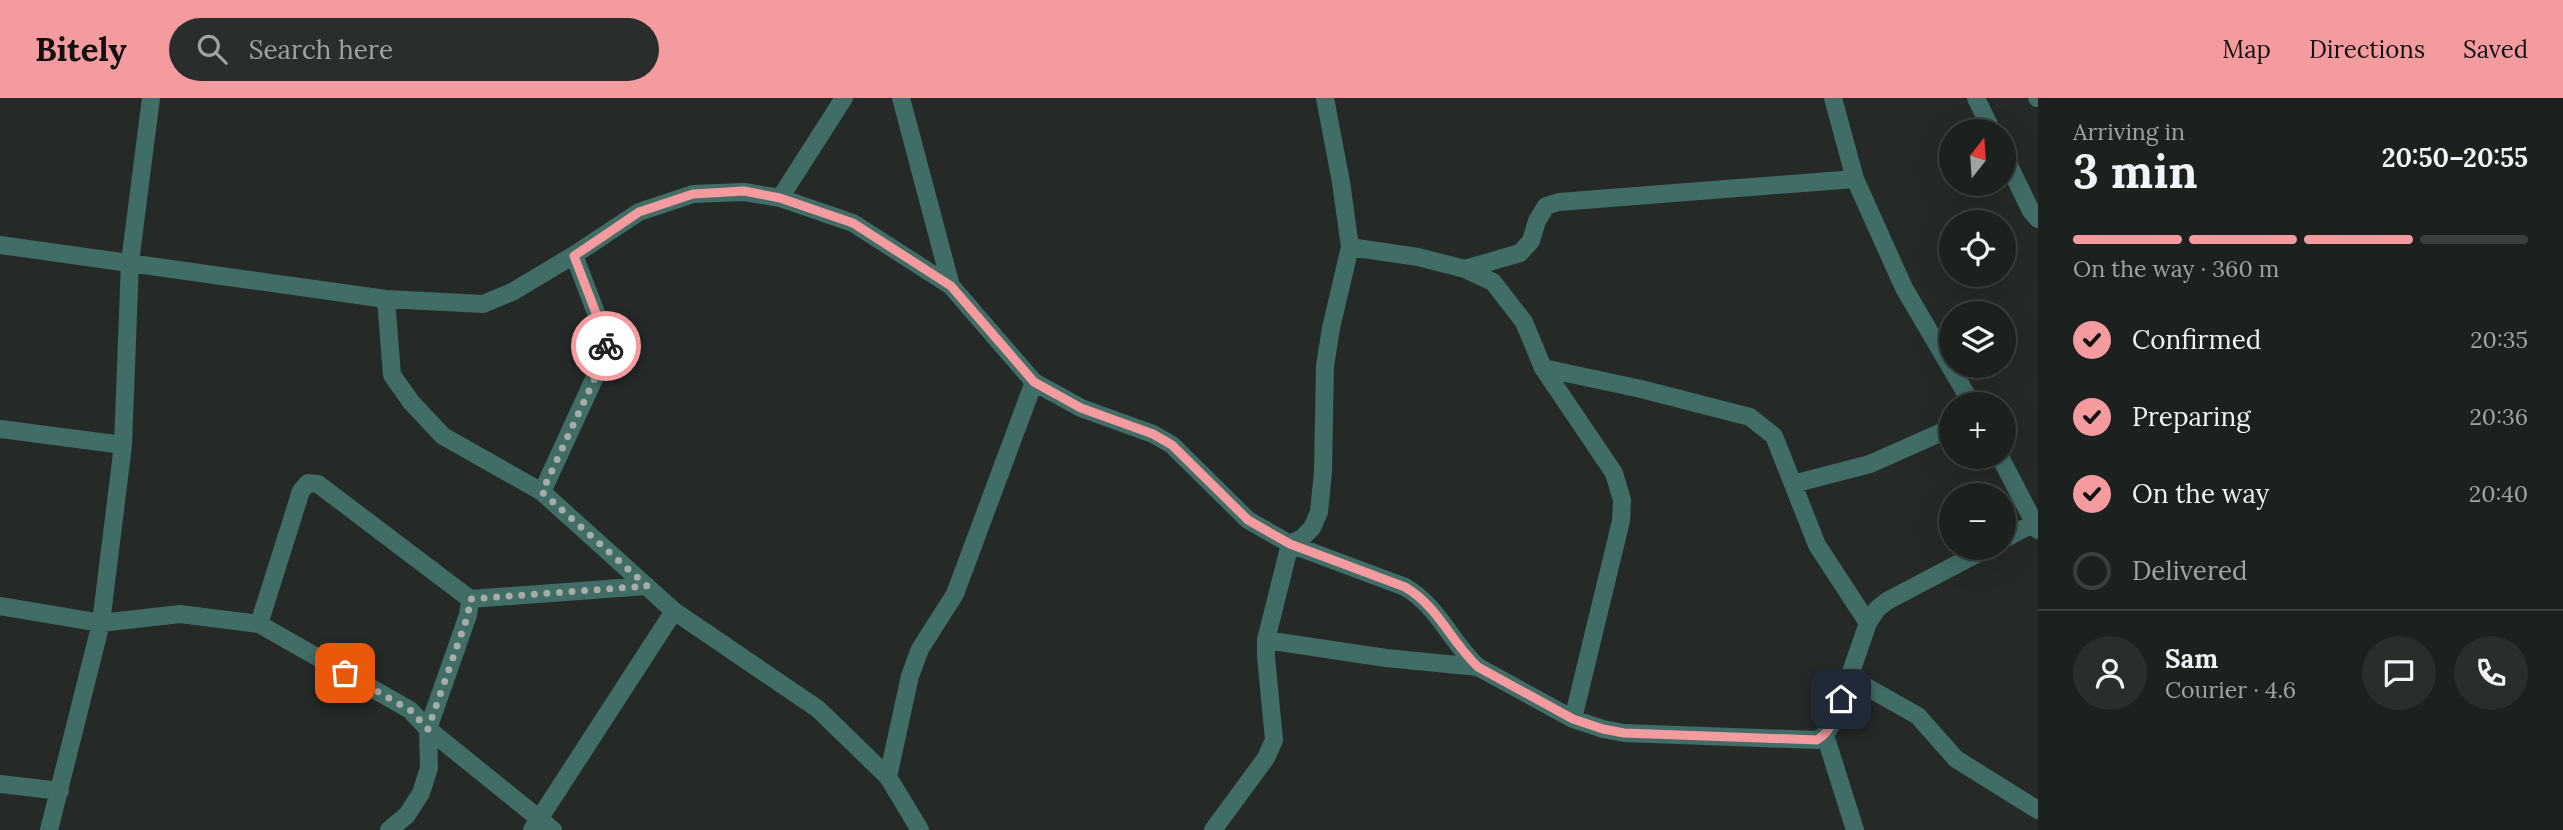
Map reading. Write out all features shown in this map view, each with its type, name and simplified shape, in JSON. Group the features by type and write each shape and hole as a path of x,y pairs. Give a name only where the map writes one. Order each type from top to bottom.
{"street":[{"path":"49,830 101,623 123,445 130,262 151,98"},
{"path":"780,198 844,98"},
{"path":"901,98 951,286"},
{"path":"1213,830 1266,758 1274,740 1266,640 1290,544 1302,538 1312,528 1320,512 1325,366 1350,247 1325,98"},
{"path":"1833,98 1855,179 1904,288 1965,392"},
{"path":"1976,98 1986,119"},
{"path":"1465,269 1520,253 1531,241 1537,221 1546,206 1559,202 1855,179"},
{"path":"2016,180 2031,211 2038,219"},
{"path":"0,245 386,299 482,304 512,292 574,256 639,212 693,194 744,191 780,198 853,223 951,286 1034,382 1081,408 1153,434 1172,445 1248,520 1290,544 1405,587 1419,595 1432,607 1467,657 1478,667 1573,719 1624,733 1817,740 1825,735 1834,721 1868,623 1877,609 1964,560"},
{"path":"1350,247 1418,257 1465,269 1493,282 1524,322 1543,368 1614,473 1622,500 1620,521 1573,719"},
{"path":"542,492 606,353 606,339 574,256"},
{"path":"386,299 392,375 411,402 443,436 542,492 674,611 818,709 888,777 920,830"},
{"path":"1543,368 1642,389 1750,417 1774,436 1817,545 1868,623"},
{"path":"888,777 910,676 920,649 955,594 1034,382"},
{"path":"0,429 123,445"},
{"path":"1793,484 1870,464 1939,433"},
{"path":"2007,469 2037,525 2016,534"},
{"path":"260,624 301,491 308,483 318,484 470,599 647,586"},
{"path":"389,830 407,815 421,793 429,768 428,729 468,615 470,599"},
{"path":"0,606 101,623 180,614 207,615 260,624 410,710 535,824 553,830"},
{"path":"535,824 674,611"},
{"path":"1266,640 1386,658 1478,667"},
{"path":"1849,677 1918,716 1956,759 2038,810"},
{"path":"1825,735 1855,830"},
{"path":"0,784 60,792"}],"way so far":[{"path":"345,673 410,710 428,729 468,615 470,599 647,586 542,492 601,365 606,346"}],"route":[{"path":"606,346 606,339 574,256 639,212 693,194 744,191 780,198 853,223 951,286 1034,382 1081,408 1153,434 1172,445 1248,520 1290,544 1405,587 1419,595 1432,607 1467,657 1478,667 1573,719 1624,733 1817,740 1825,735 1834,721 1841,699"}]}
